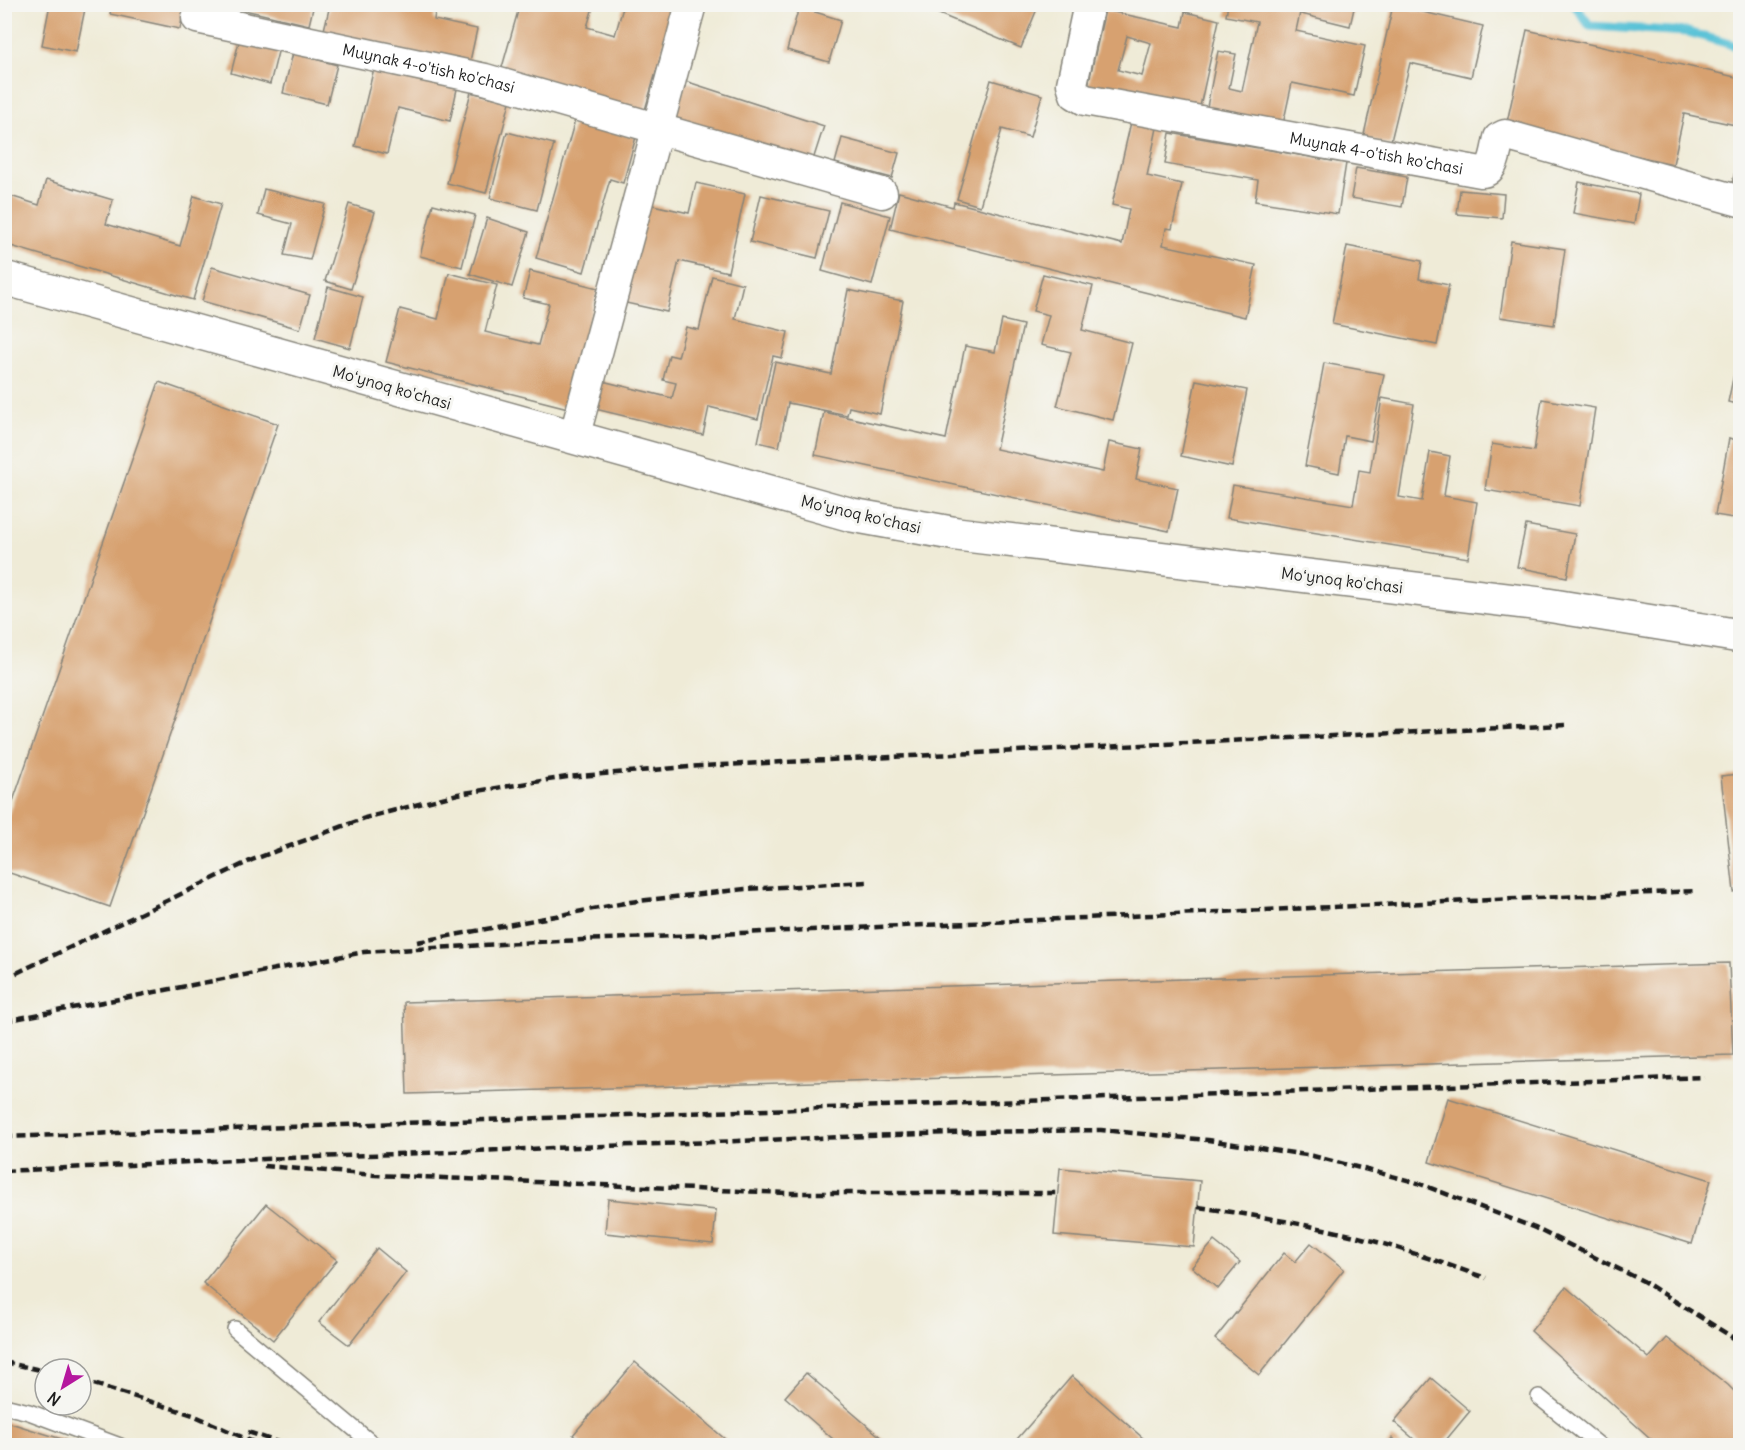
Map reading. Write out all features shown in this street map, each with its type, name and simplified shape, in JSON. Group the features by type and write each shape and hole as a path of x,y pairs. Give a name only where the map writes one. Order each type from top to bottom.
{"street":[{"path":"574,438 691,4"},
{"name":"Muynak 4-o'tish ko'chasi","path":"1089,4 1072,84 1075,94 1085,100 1481,172 1490,169 1499,138 1505,135 1740,201"},
{"name":"Muynak 4-o'tish ko'chasi","path":"197,18 485,79 882,193"},
{"name":"Moʻynoq ko'chasi","path":"4,278 852,514 957,534 1541,604 1740,636"}],"lane":[{"path":"235,1329 375,1446"},
{"path":"1539,1396 1600,1446"},
{"path":"4,1406 29,1412 120,1446"}],"building":[{"path":"50,4 86,4 76,52 42,45"},
{"path":"112,4 185,4 180,29 110,14"},
{"path":"219,4 314,4 309,25"},
{"path":"520,4 594,4 587,27 615,35 624,4 676,4 642,120 499,78"},
{"path":"915,4 1039,4 1021,48"},
{"path":"1228,4 1284,4 1301,8 1296,31 1365,46 1354,96 1292,83 1282,129 1206,112 1218,51 1236,54 1229,88 1242,91 1257,22 1226,16"},
{"path":"1304,4 1355,4 1350,26 1301,14"},
{"path":"330,5 407,5 435,11 434,20 477,29 469,66 323,34"},
{"path":"1393,5 1483,26 1471,77 1410,63 1390,145 1363,139"},
{"path":"799,7 841,20 829,62 787,50"},
{"path":"1105,10 1182,27 1185,12 1219,20 1199,111 1088,86","holes":["1127,36 1151,43 1142,76 1118,70"]},
{"path":"1527,30 1740,78 1740,126 1684,114 1673,164 1506,127"},
{"path":"240,38 279,48 270,84 231,73"},
{"path":"293,53 337,65 327,104 283,93"},
{"path":"374,68 457,89 450,121 398,108 387,154 355,146"},
{"path":"991,80 1042,95 1030,137 1002,129 980,206 957,199"},
{"path":"685,81 824,126 812,163 673,118"},
{"path":"471,92 510,102 486,193 447,183"},
{"path":"575,120 636,137 623,183 610,179 584,272 536,258"},
{"path":"1131,122 1157,128 1147,176 1182,184 1172,229 1166,228 1163,245 1256,265 1245,317 890,229 899,192 953,207 954,202 1122,244 1129,209 1112,205"},
{"path":"507,132 554,144 537,210 490,198"},
{"path":"1170,133 1346,163 1338,214 1255,201 1258,180 1165,164"},
{"path":"842,138 899,153 892,178 835,163"},
{"path":"1740,153 1740,185 1732,183"},
{"path":"1356,168 1407,177 1402,207 1351,198"},
{"path":"46,180 113,200 106,224 180,246 194,196 221,204 193,300 4,244 4,194 39,205"},
{"path":"1579,182 1639,194 1634,224 1573,213"},
{"path":"696,183 745,194 728,272 679,261 667,312 617,301 639,202 689,213"},
{"path":"264,189 325,204 310,260 284,255 292,224 258,215"},
{"path":"1460,190 1504,194 1502,218 1457,214"},
{"path":"761,195 829,211 817,258 750,242"},
{"path":"840,202 890,216 872,285 822,271"},
{"path":"349,204 375,212 351,289 325,281"},
{"path":"433,204 475,215 462,267 420,256"},
{"path":"487,218 529,232 512,287 470,274"},
{"path":"1511,241 1565,249 1554,325 1500,317"},
{"path":"1347,246 1422,261 1419,279 1449,285 1437,345 1332,324"},
{"path":"212,267 310,295 300,329 202,301"},
{"path":"530,271 598,288 568,408 386,362 400,309 438,319 449,273 497,285 485,332 538,345 549,304 523,298"},
{"path":"1043,274 1093,286 1082,330 1132,343 1113,420 1057,406 1071,352 1041,345 1049,315 1033,311"},
{"path":"712,276 743,284 735,319 788,332 782,358 773,356 758,419 709,407 703,435 591,408 598,380 672,398 676,383 663,380 669,355 678,357 686,327 699,330"},
{"path":"328,287 363,297 350,348 315,338"},
{"path":"848,290 903,301 880,414 849,407 847,415 788,403 779,447 758,442 775,362 831,374"},
{"path":"1002,320 1023,325 996,449 1103,472 1109,442 1142,449 1136,479 1178,488 1169,531 815,455 824,412 946,439 965,346 995,352"},
{"path":"1740,346 1740,405 1728,402"},
{"path":"1324,363 1384,374 1371,441 1345,436 1339,473 1305,466"},
{"path":"1196,380 1247,390 1232,467 1181,456"},
{"path":"159,382 278,424 110,907 4,871 4,827"},
{"path":"1382,398 1414,404 1399,497 1422,501 1430,452 1450,456 1444,496 1477,502 1468,558 1227,518 1233,485 1353,505 1359,470 1370,472"},
{"path":"1542,399 1595,408 1580,506 1485,490 1492,444 1534,451"},
{"path":"1729,438 1740,441 1740,519 1715,515"},
{"path":"1526,525 1575,534 1567,577 1517,567"},
{"path":"1740,774 1740,891 1734,892 1721,776"},
{"path":"1729,963 1733,1055 407,1094 404,1002"},
{"path":"1448,1098 1711,1180 1692,1244 1429,1162"},
{"path":"1060,1168 1200,1181 1194,1247 1054,1235"},
{"path":"608,1199 716,1210 713,1244 605,1233"},
{"path":"266,1204 337,1260 273,1340 203,1283"},
{"path":"1214,1241 1240,1262 1218,1289 1192,1267"},
{"path":"1311,1243 1344,1269 1259,1375 1215,1339 1284,1253 1295,1262"},
{"path":"377,1248 406,1272 349,1345 319,1322"},
{"path":"1566,1287 1649,1358 1667,1338 1728,1385 1740,1397 1740,1446 1659,1446 1531,1331"},
{"path":"635,1362 733,1446 584,1446 573,1435"},
{"path":"806,1373 891,1446 841,1446 785,1397"},
{"path":"1072,1376 1152,1446 1011,1446"},
{"path":"1431,1378 1470,1411 1441,1446 1422,1446 1394,1422"},
{"path":"4,1421 81,1445 81,1446 4,1446"},
{"path":"1392,1438 1401,1446 1386,1446"}],"waterway":[{"path":"1574,4 1590,26 1688,32 1740,47"}],"railway":[{"path":"4,979 252,860 365,818 458,794 567,777 701,766 1565,725"},
{"path":"417,942 630,902 745,889 868,882"},
{"path":"4,1021 364,952 537,942 1697,891"},
{"path":"4,1137 1704,1077"},
{"path":"4,1171 975,1132 1101,1130 1208,1140 1313,1156 1415,1182 1535,1228 1643,1281 1740,1342"},
{"path":"264,1166 375,1175 786,1193 1058,1193"},
{"path":"1198,1207 1252,1215 1360,1237 1486,1278"},
{"path":"4,1362 33,1368"},
{"path":"93,1384 193,1415 262,1446"},
{"path":"248,1432 289,1446"}]}
